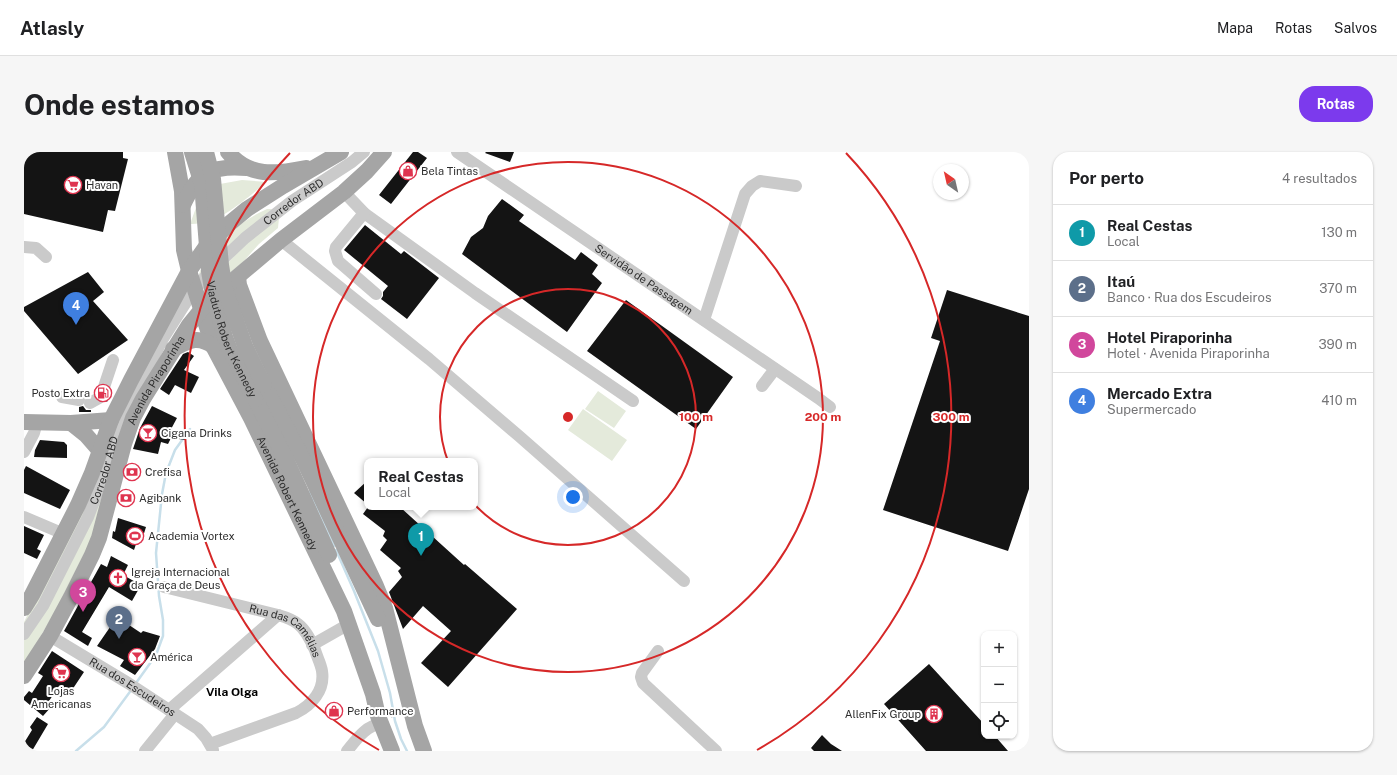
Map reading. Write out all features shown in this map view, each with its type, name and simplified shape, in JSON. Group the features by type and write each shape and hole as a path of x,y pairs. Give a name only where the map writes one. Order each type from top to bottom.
{"main road":[{"path":"228,152 236,161 247,168 256,171 273,173 292,171 321,164"},
{"name":"Avenida Piraporinha","path":"24,608 78,505 111,420 189,271 205,248 230,223 247,209 341,152"},
{"name":"Avenida Piraporinha","path":"24,676 50,636 83,574 98,538 124,444 134,418 143,399 173,349 202,309 218,293 281,240 344,192 367,171 384,152"},
{"path":"176,154 188,163 203,156"},
{"name":"Avenida Robert Kennedy","path":"176,154 182,183 184,250 189,271 216,353 251,418 321,562 349,624 373,694 386,721 392,751"},
{"name":"Viaduto Robert Kennedy","path":"203,156 213,179 221,265 225,290 245,346 304,461 400,668"},
{"name":"Viaduto Robert Kennedy","path":"203,156 202,184 211,282 225,337 234,358 285,457 359,624 367,646 372,672 373,694"},
{"path":"183,205 191,189 206,174 222,167 247,168"},
{"path":"238,277 239,285 260,341 376,586 386,614 415,726 424,751"},
{"path":"173,349 186,342 197,340 204,341 216,353 235,342 248,339 260,341"},
{"path":"30,422 71,423 111,420"},
{"path":"71,423 100,451"}],"street":[{"name":"Corredor ABD","path":"24,634 43,606 88,517 103,478 113,441 122,416 175,317 208,274 262,224 292,201 352,162 364,152"},
{"name":"Servidão de Passagem","path":"456,152 830,407"},
{"path":"704,320 745,194 752,186 760,181 796,186"},
{"path":"344,192 364,213 475,293 633,401"},
{"path":"364,213 336,246 335,251 338,261 376,294"},
{"path":"281,240 429,359 684,581"},
{"path":"24,247 36,248 46,257"},
{"path":"62,397 93,397 114,360"},
{"path":"762,386 775,369"},
{"path":"24,452 34,433 30,422"},
{"path":"24,517 64,534"},
{"name":"Rua das Camélias","path":"164,587 278,615 291,620 304,630 321,666 322,676 320,690 307,707 296,714 212,747"},
{"path":"145,751 172,712 278,615"},
{"path":"312,645 349,624"},
{"name":"Rua dos Escudeiros","path":"50,636 128,682 198,729 212,747"},
{"path":"658,651 642,673 641,676 643,683 716,751"},
{"path":"347,751 366,730 373,725 386,721"}],"path":[{"path":"386,721 400,714"}],"green space":[{"path":"242,180 267,182 232,210 222,216 201,223 190,224 197,205 220,184"},
{"path":"267,209 272,209 202,278 199,274 200,271 221,243 237,227"},
{"path":"279,218 278,228 259,244 242,263 227,275 205,286 257,233"},
{"path":"598,391 626,411 614,428 585,409"},
{"path":"583,409 627,440 612,461 568,430"},
{"path":"94,479 109,492 85,560 24,665 24,622"}],"building":[{"name":"Havan","path":"24,152 123,152 123,158 128,159 115,211 108,210 103,232 24,214"},
{"name":"Bela Tintas","path":"413,152 418,152 427,158 391,204 379,195"},
{"path":"514,152 510,162 485,153"},
{"path":"502,199 524,215 519,221 575,260 581,252 598,265 592,274 602,283 567,332 462,254 471,237 483,228 488,216"},
{"path":"365,225 401,254 404,251 439,278 407,319 381,299 383,292 388,286 344,250"},
{"path":"88,272 104,292 93,301 128,340 78,374 24,311 24,307"},
{"path":"947,290 1029,316 1029,489 1008,551 883,510 940,341 931,338"},
{"path":"626,300 733,377 696,429 587,351"},
{"path":"188,352 194,356 184,370 199,377 191,393 175,385 169,395 160,389 183,354"},
{"path":"111,390 112,391 107,402 105,394"},
{"path":"83,406 86,410 91,410 91,412 79,412 79,407"},
{"path":"152,406 177,418 170,431 186,438 186,440 171,438 168,444 161,442 158,454 133,449 140,428"},
{"path":"40,440 64,442 67,445 67,458 34,457 35,450"},
{"path":"26,466 70,490 60,509 24,493 24,470"},
{"path":"364,484 364,501 354,493"},
{"path":"366,510 403,510 464,565 465,564 517,609 448,687 421,663 451,631 423,606 403,629 389,592 402,577 398,571 401,568 380,550 387,540 383,536 385,531 363,514"},
{"name":"Academia Vortex","path":"118,518 146,527 141,543 137,541 134,550 112,538"},
{"path":"24,526 44,535 37,549 41,551 37,559 24,553"},
{"path":"111,556 128,565 123,575 141,585 132,601 109,587 82,632 92,638 88,646 64,631 101,564 107,567"},
{"path":"117,617 141,633 143,631 160,636 155,649 135,675 120,666 124,660 97,646"},
{"path":"52,651 84,672 70,693 59,686 47,704 51,707 43,716 24,700 24,697 29,691 32,693 43,676 38,673"},
{"name":"AllenFix Group","path":"929,664 981,721 981,739 998,739 1008,751 926,751 884,704"},
{"path":"37,717 48,724 32,751 24,751 24,743 32,730 30,727"},
{"path":"822,735 831,744 842,751 814,751 811,748"}],"waterway":[{"path":"136,683 156,655 163,636 163,620 159,596 156,553 162,494 166,473 175,450 190,429"},
{"path":"310,492 334,546"},
{"path":"336,550 378,651 390,693 395,721 407,751"},
{"path":"76,751 104,727 132,689"}],"place":[{"name":"Bela Tintas","path":"408,171"},
{"name":"Havan","path":"73,185"},
{"name":"Mercado Extra","path":"76,325"},
{"name":"Posto Extra","path":"103,393"},
{"name":"Cigana Drinks","path":"148,433"},
{"name":"Crefisa","path":"132,472"},
{"name":"Agibank","path":"126,498"},
{"name":"Academia Vortex","path":"135,536"},
{"name":"Real Cestas","path":"421,556"},
{"name":"Igreja Internacional da Graça de Deus","path":"118,578"},
{"name":"Hotel Piraporinha","path":"83,612"},
{"name":"Itaú","path":"119,639"},
{"name":"América","path":"137,657"},
{"name":"Lojas Americanas","path":"61,673"},
{"name":"Performance","path":"334,711"},
{"name":"AllenFix Group","path":"934,714"}],"district":[{"name":"Vila Olga","path":"232,692"}]}
